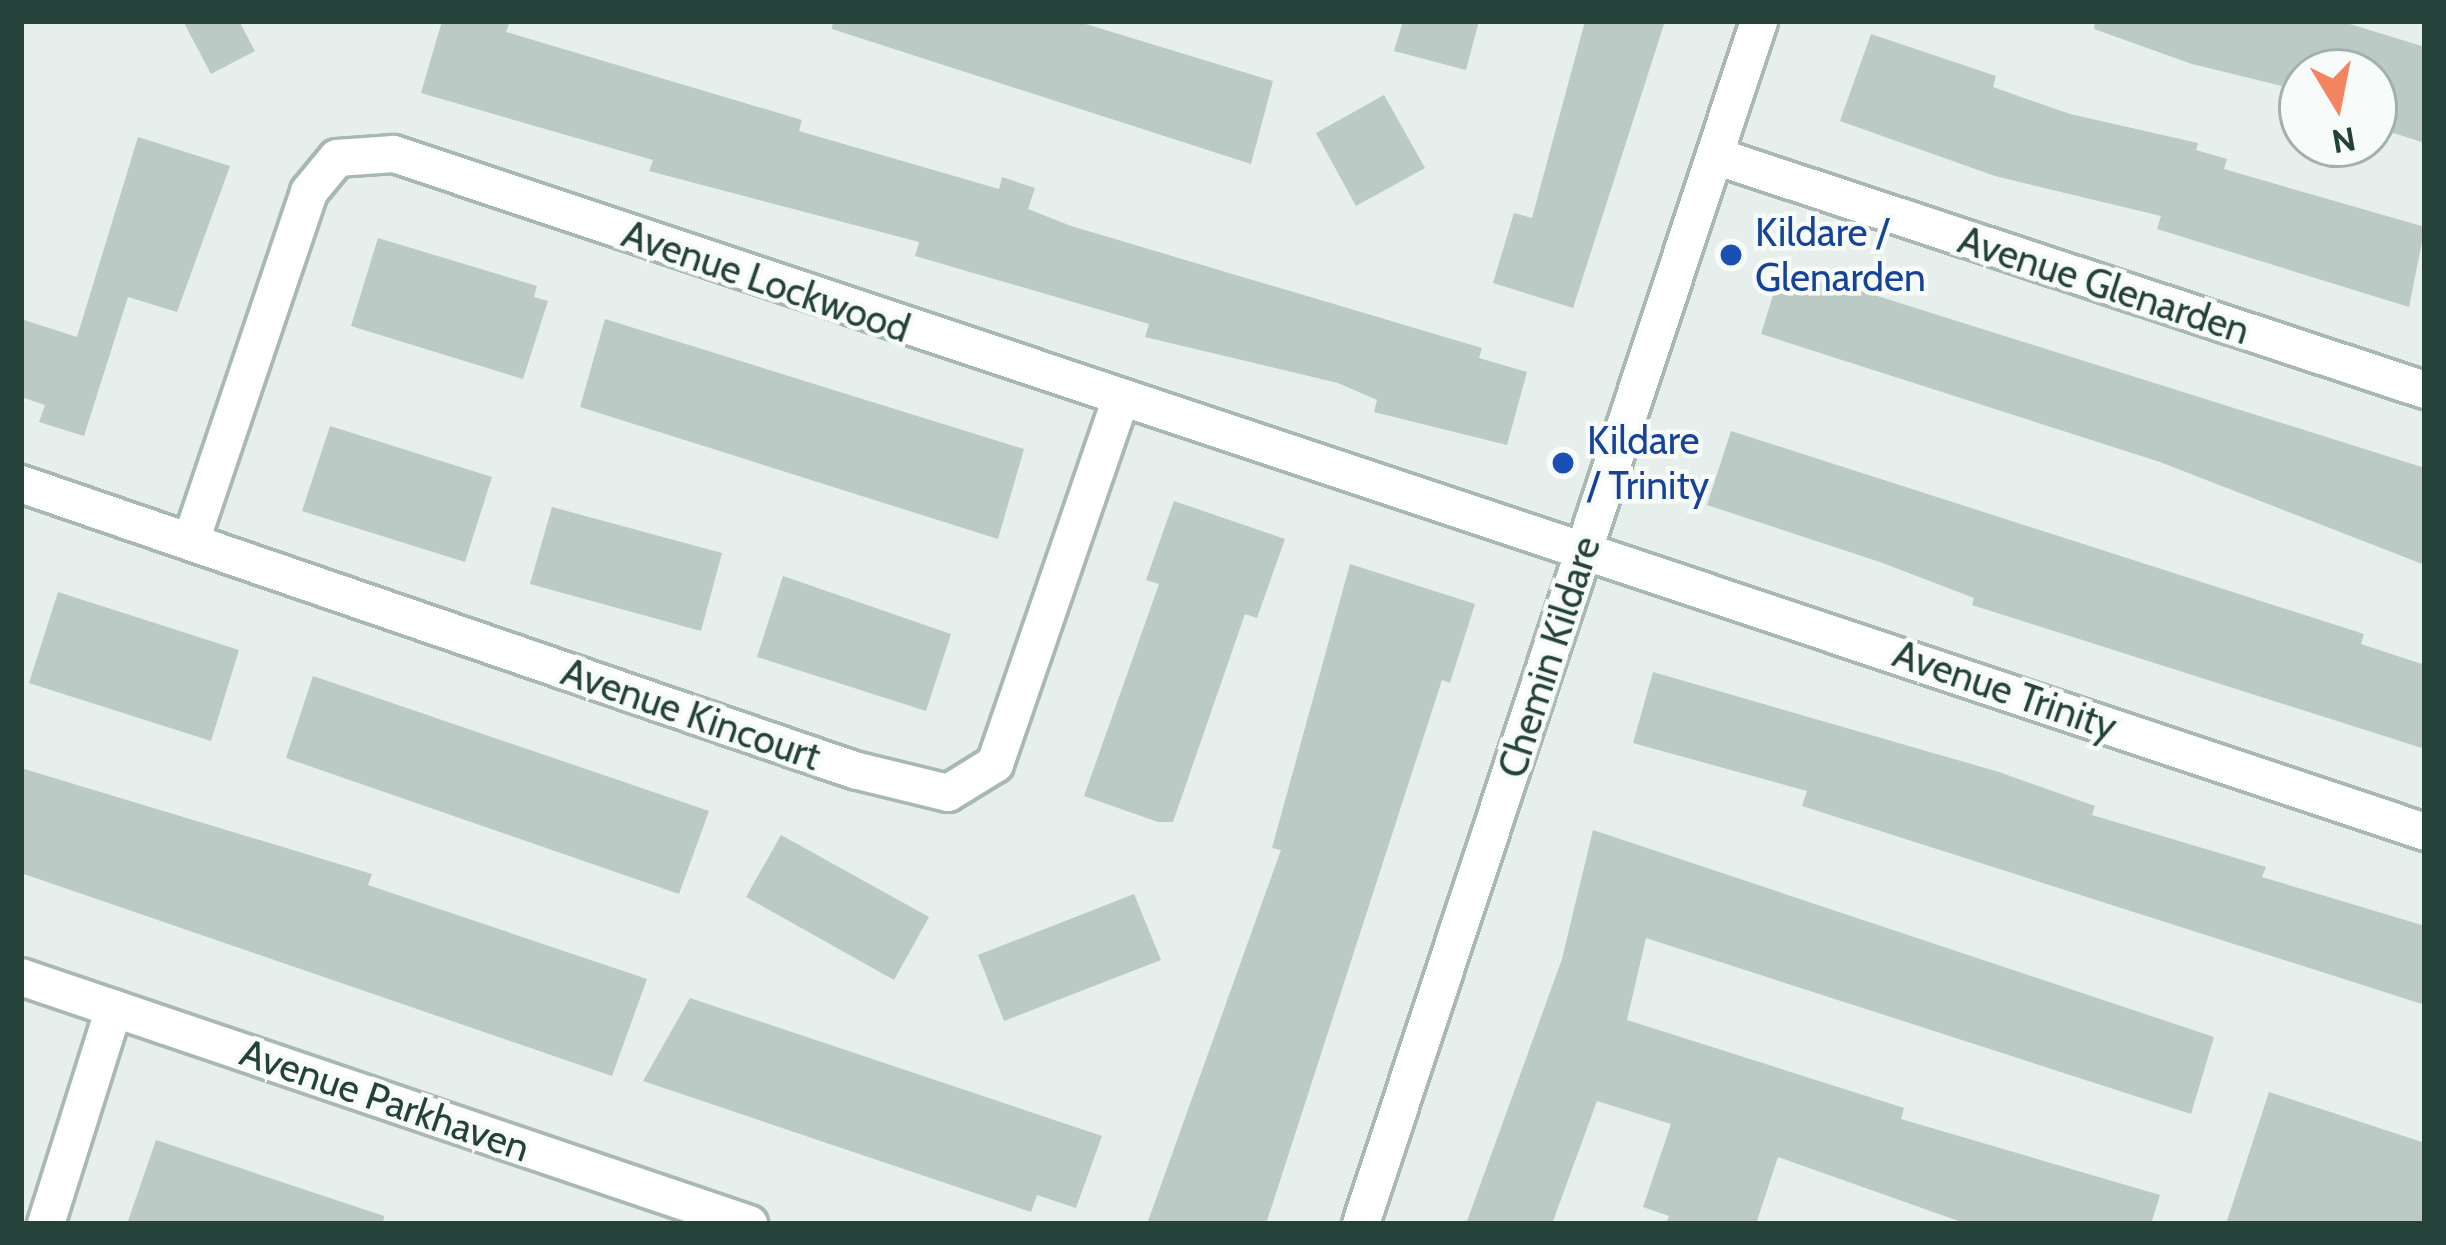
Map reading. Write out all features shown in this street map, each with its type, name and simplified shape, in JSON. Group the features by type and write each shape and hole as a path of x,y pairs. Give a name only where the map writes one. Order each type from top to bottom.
{"street":[{"name":"Chemin Kildare","path":"1361,1224 1759,21"},
{"name":"Avenue Lockwood","path":"191,541 309,193 337,158 394,154 1120,402 1584,554"},
{"name":"Avenue Glenarden","path":"1715,156 2425,390"},
{"name":"Avenue Kincourt","path":"21,484 875,777 948,793 995,764 1120,402"},
{"name":"Avenue Trinity","path":"1584,554 2425,832"},
{"name":"Avenue Parkhaven","path":"21,977 749,1224"},
{"path":"46,1224 114,1008"}],"building":[{"path":"183,21 239,21 255,51 211,74"},
{"path":"442,21 510,21 506,32 802,120 799,131 999,189 1002,177 1035,188 1028,209 1071,226 1482,348 1479,358 1527,372 1507,445 1374,412 1377,400 1338,383 1145,337 1149,324 915,256 919,242 649,171 653,160 421,93"},
{"path":"833,21 1076,21 1273,81 1251,164 832,29"},
{"path":"1403,21 1479,21 1466,70 1394,51"},
{"path":"1585,21 1665,21 1573,308 1493,283 1514,213 1532,218"},
{"path":"2095,21 2340,21 2425,47 2425,143 2398,135 2398,48 2278,48 2278,85 2192,64 2094,29"},
{"path":"1871,34 1996,76 1993,87 2070,114 2198,143 2196,150 2227,159 2224,169 2425,227 2409,307 2157,229 2161,216 1995,176 1840,121"},
{"path":"1384,95 1425,168 1356,206 1316,133"},
{"path":"138,137 230,166 177,312 128,297 84,436 39,422 45,405 21,397 21,319 77,337"},
{"path":"378,238 537,286 534,297 548,301 523,379 351,326"},
{"path":"1782,266 2425,468 2425,565 2160,462 1761,334"},
{"path":"605,319 1024,449 998,539 580,407"},
{"path":"330,426 492,477 465,562 302,511"},
{"path":"1731,431 2364,634 2361,644 2425,665 2425,749 1972,605 1974,598 1880,562 1707,505"},
{"path":"1174,501 1285,539 1257,618 1245,614 1173,822 1158,822 1084,796 1159,584 1146,580"},
{"path":"552,507 722,553 701,631 530,584"},
{"path":"1350,564 1475,604 1450,683 1442,680 1266,1224 1147,1224 1281,850 1272,848"},
{"path":"783,576 951,634 926,711 757,657"},
{"path":"58,592 239,650 211,741 29,683"},
{"path":"1653,672 1999,772 2095,806 2092,815 2266,867 2262,877 2425,926 2425,1005 1802,806 1807,791 1633,743"},
{"path":"313,676 709,811 679,894 286,758"},
{"path":"21,768 372,874 368,885 647,979 612,1076 21,873"},
{"path":"1593,830 2214,1037 2191,1114 1646,938 1627,1020 1904,1108 1901,1119 2160,1195 2151,1224 1967,1224 1778,1157 1756,1224 1666,1224 1669,1216 1643,1207 1671,1124 1597,1101 1552,1224 1466,1224 1562,959"},
{"path":"781,835 929,917 894,980 746,897"},
{"path":"1134,894 1161,960 1004,1021 978,955"},
{"path":"690,998 1102,1136 1076,1208 1037,1195 1031,1212 643,1081"},
{"path":"2269,1092 2425,1143 2425,1224 2226,1224"},
{"path":"156,1140 384,1216 383,1224 127,1224"}],"place":[{"name":"Kildare / Glenarden","path":"1731,255"},
{"name":"Kildare / Trinity","path":"1563,463"}]}
